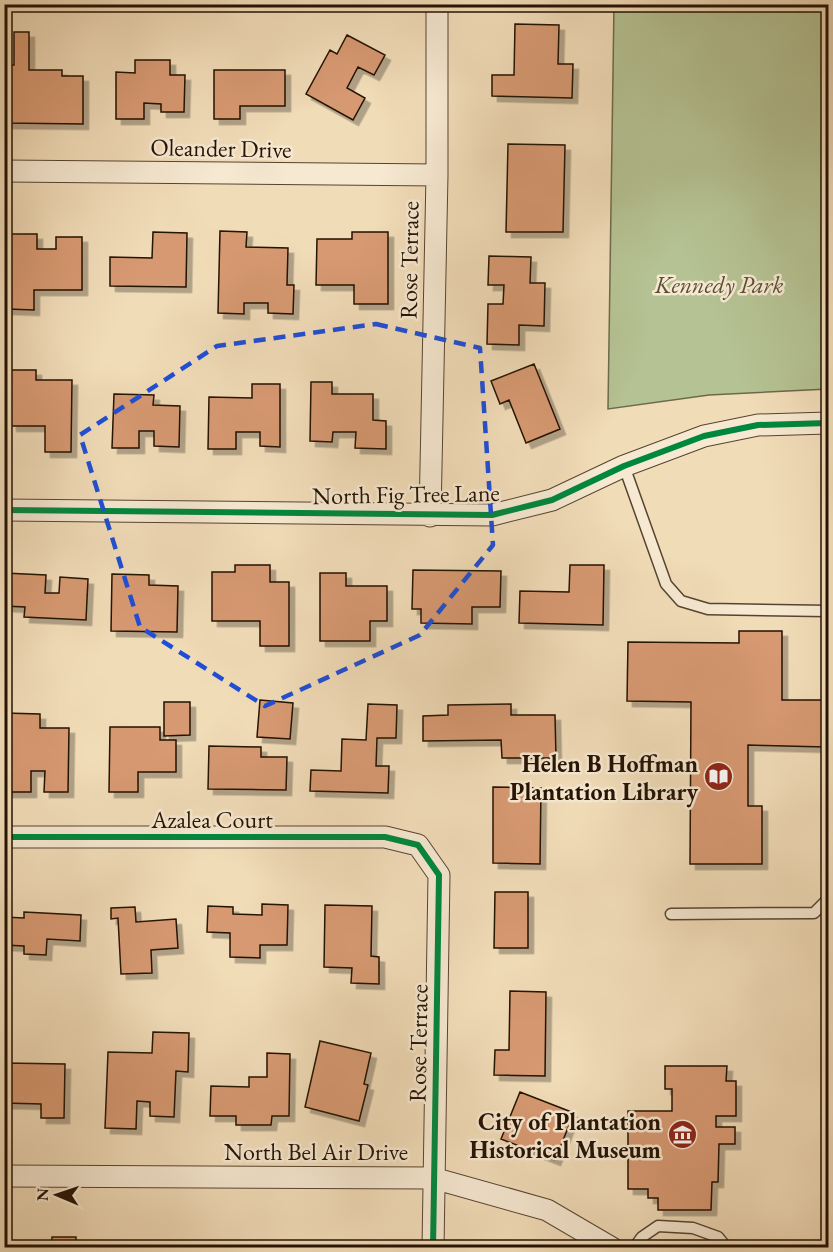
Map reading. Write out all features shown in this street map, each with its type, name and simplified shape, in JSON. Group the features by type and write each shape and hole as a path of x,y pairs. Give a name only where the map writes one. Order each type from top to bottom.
{"street":[{"name":"Rose Terrace","path":"430,516 437,175 437,4"},
{"name":"Oleander Drive","path":"4,171 437,175"},
{"name":"North Fig Tree Lane","path":"4,510 492,515 552,500 624,466 704,436 758,425 828,423"},
{"name":"Azalea Court","path":"4,837 385,837 418,845"},
{"name":"Rose Terrace","path":"418,845 439,875 433,1248"},
{"name":"North Bel Air Drive","path":"4,1176 433,1178 547,1210 612,1248"}],"lane":[{"path":"624,466 666,584 681,601 708,609 828,611"},
{"path":"671,914 814,913 828,899"},
{"path":"634,1248 642,1237 658,1226 693,1228 718,1237 727,1248"}],"highlighted area":[{"path":"376,324 480,348 493,545 420,635 265,706 140,627 80,435 217,346"}],"green space":[{"name":"Kennedy Park","path":"614,5 828,5 828,389 709,395 608,409"}],"building":[{"path":"515,24 559,25 558,64 573,64 572,98 492,96 492,75 514,75"},
{"path":"14,32 29,32 29,70 62,70 62,76 83,76 83,124 4,123 4,65 14,65"},
{"path":"347,35 385,55 374,75 358,67 347,88 365,98 353,120 306,94 330,50 337,54"},
{"path":"135,60 170,60 170,75 185,75 184,112 161,112 161,104 144,103 144,119 116,119 116,72 135,73"},
{"path":"214,70 285,70 285,106 240,106 240,119 214,119"},
{"path":"508,144 565,145 563,232 506,232"},
{"path":"220,231 247,232 246,247 288,248 287,285 294,285 293,314 268,313 268,303 244,303 244,314 218,313"},
{"path":"153,232 187,233 186,287 110,286 110,257 152,258"},
{"path":"352,232 388,232 388,304 354,304 354,285 316,285 317,239 352,239"},
{"path":"8,234 37,234 37,249 56,249 56,237 82,237 82,290 34,290 34,310 7,309"},
{"path":"489,256 531,257 530,283 545,283 544,326 519,325 519,345 487,344 488,304 503,304 504,285 488,285"},
{"path":"534,364 560,429 526,443 509,400 500,404 491,381"},
{"path":"11,370 36,370 36,380 72,380 71,452 45,452 45,426 11,426"},
{"path":"311,382 332,382 332,394 373,394 373,420 386,421 386,449 355,448 356,432 333,432 332,442 310,441"},
{"path":"252,384 280,384 280,447 260,446 260,432 236,432 236,449 208,449 209,397 252,398"},
{"path":"114,394 154,395 153,405 180,406 179,447 154,446 154,431 139,431 139,448 112,448"},
{"path":"235,565 270,565 270,582 289,582 289,646 260,646 260,621 212,621 212,572 235,572"},
{"path":"570,565 604,565 603,625 519,623 520,591 569,592"},
{"path":"413,570 501,571 500,607 472,607 472,624 421,623 421,609 412,609"},
{"path":"4,573 46,575 45,593 59,593 60,577 88,579 86,620 24,617 25,607 4,606"},
{"path":"320,573 346,573 346,586 387,586 387,621 370,621 370,641 320,641"},
{"path":"112,574 149,575 149,585 178,586 177,632 111,631"},
{"name":"Helen B Hoffman Plantation Library","path":"739,631 782,631 782,700 826,700 825,747 748,745 748,806 762,806 762,864 690,864 691,702 627,701 628,642 739,643"},
{"path":"260,700 293,703 290,739 257,737"},
{"path":"164,702 190,702 190,735 164,736"},
{"path":"368,704 397,705 396,738 377,738 376,766 389,766 388,793 310,791 311,770 341,771 342,739 366,740"},
{"path":"511,704 511,715 555,715 556,758 502,758 501,740 423,741 423,716 448,715 448,705"},
{"path":"4,713 40,714 40,728 69,728 68,792 44,792 45,771 31,771 31,792 4,792"},
{"path":"110,727 160,727 160,740 176,740 176,772 138,772 138,792 109,792"},
{"path":"209,746 261,747 261,757 287,757 286,790 208,789"},
{"path":"493,787 541,788 540,864 493,863"},
{"path":"495,892 528,892 528,948 494,948"},
{"path":"262,904 288,905 287,945 260,945 260,958 230,957 230,933 207,932 208,906 233,907 233,914 262,915"},
{"path":"325,905 372,906 371,956 379,957 379,984 351,983 352,968 324,967"},
{"path":"135,907 136,922 176,919 178,948 151,950 152,973 121,974 118,918 111,919 111,908"},
{"path":"24,912 81,915 80,941 47,939 46,955 24,954 24,946 4,945 4,917 24,918"},
{"path":"510,991 546,992 545,1076 494,1075 495,1050 509,1050"},
{"path":"153,1032 189,1033 188,1072 176,1071 174,1117 150,1116 150,1102 137,1101 136,1129 105,1128 108,1052 152,1053"},
{"path":"320,1041 371,1053 364,1084 368,1085 359,1121 305,1107"},
{"path":"267,1053 290,1054 289,1116 272,1116 271,1125 236,1125 236,1116 210,1116 211,1086 249,1087 249,1077 267,1077"},
{"path":"4,1063 65,1064 64,1118 41,1118 41,1104 4,1103"},
{"name":"City of Plantation Historical Museum","path":"665,1066 727,1066 726,1081 736,1081 736,1116 716,1116 716,1127 735,1127 735,1144 719,1144 718,1182 712,1182 711,1210 658,1210 658,1198 648,1198 648,1189 628,1189 628,1111 672,1111 672,1089 665,1089"},
{"path":"520,1092 574,1113 555,1160 501,1139"},
{"path":"52,1237 76,1237 76,1248 51,1248"},
{"path":"319,1241 371,1241 370,1248 319,1248"},
{"path":"209,1244 237,1244 237,1248 209,1248"}],"cycle path":[{"path":"4,510 492,515 552,500 624,466 704,436 758,425 828,423"},
{"path":"4,837 385,837 418,845 439,875 433,1248"}],"place":[{"name":"Helen B Hoffman Plantation Library","path":"719,777"},
{"name":"City of Plantation Historical Museum","path":"682,1135"}]}
